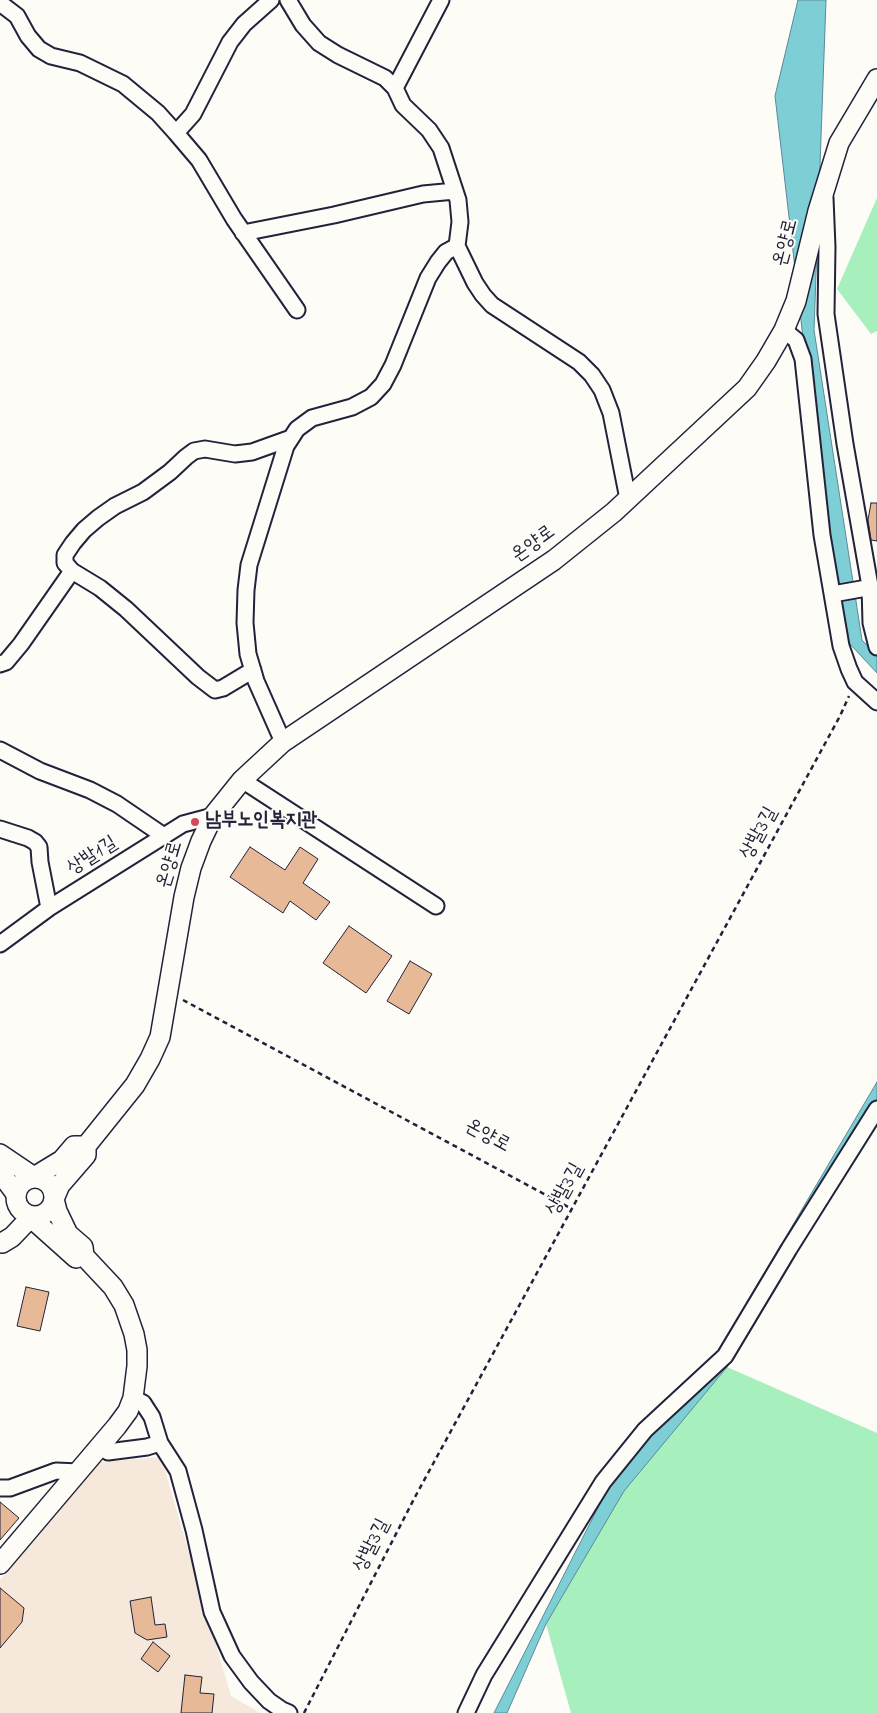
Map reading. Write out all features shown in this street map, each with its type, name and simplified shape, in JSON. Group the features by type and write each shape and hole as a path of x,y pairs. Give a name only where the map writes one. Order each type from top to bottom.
{"main road":[{"name":"온양로","path":"86,1146 135,1084 150,1059 160,1037 184,897 191,868 201,840 213,816 242,780 283,742 554,560 628,499 747,388 784,330 796,301 825,190 840,143 877,79"},
{"path":"74,1146 86,1146 86,1155 60,1185 52,1205 44,1214 32,1216 12,1237 1,1244 15,1211 16,1197 22,1182 62,1160 74,1146"},
{"path":"0,1154 51,1186 62,1224 68,1234 83,1247 84,1256 113,1287 124,1305 130,1320 137,1350 133,1398 128,1411 101,1446 0,1564"},
{"path":"0,1172 16,1197 22,1211 32,1216 38,1224 76,1258 84,1256"},
{"path":"1,1244 15,1243 38,1235 52,1237"}],"street":[{"path":"176,134 193,114 230,42 244,24 271,0"},
{"path":"288,0 303,24 319,43 338,55 385,78 395,88 403,105 429,130 441,148 458,200 460,222 457,246 482,295 492,305 579,362 592,375 602,390 611,413 628,499"},
{"path":"395,88 441,0"},
{"path":"0,3 17,16 28,36 39,49 51,56 80,63 124,84 158,113 199,160 243,233 297,310"},
{"path":"243,233 423,194 455,190"},
{"path":"825,190 827,247 826,314 871,623 877,647"},
{"path":"283,742 256,681 248,654 245,623 249,565 286,446 297,429 312,418 352,407 371,397 384,384 428,278 446,252 457,246"},
{"path":"784,330 796,340 803,359 822,535 836,593 841,646 856,682 877,702"},
{"path":"253,670 223,688 215,690 198,677 126,608 100,588 72,571 65,563 65,555 72,543 84,530 115,506 156,482 194,451 205,449 235,454 252,452 291,438"},
{"path":"0,664 6,662 21,644 72,571"},
{"path":"836,593 866,588"},
{"path":"0,750 40,771 90,790 117,804 164,836"},
{"path":"242,780 436,906"},
{"name":"상발1길","path":"0,944 49,908 183,824 213,816"},
{"path":"0,829 28,838 39,847 49,908"},
{"path":"466,1713 484,1675 603,1482 645,1430 725,1356 789,1249 877,1109"},
{"path":"133,1398 143,1403 152,1417 160,1443 178,1471 194,1530 212,1612 232,1656 251,1682 269,1701 289,1713"},
{"path":"101,1446 108,1452 147,1447 160,1443"},
{"path":"0,1488 10,1488 56,1471 79,1472"}],"path":[{"name":"상발3길","path":"304,1713 410,1505 840,716 856,682"},
{"name":"온양로","path":"168,992 572,1208"}],"shaded area":[{"path":"161,1457 231,1696 260,1713 0,1713 0,1580 100,1462"}],"green space":[{"path":"877,198 877,331 871,334 837,289"},
{"path":"727,1367 877,1433 877,1713 571,1713 546,1624 624,1490"}],"water":[{"path":"798,0 826,0 814,330 862,640 877,656 877,673 849,643 829,562 775,96"},
{"path":"877,1082 877,1120 727,1367 624,1491 546,1624 507,1713 494,1713 620,1464 718,1352"}],"building":[{"path":"871,503 877,503 877,541 871,540 868,520"},
{"path":"250,847 285,870 300,847 318,859 303,883 330,902 316,920 290,901 283,913 230,877"},
{"path":"349,926 392,956 366,993 323,963"},
{"path":"410,961 432,974 409,1014 387,1001"},
{"path":"26,1287 49,1292 40,1331 17,1326"},
{"path":"0,1502 19,1518 0,1540"},
{"path":"0,1588 24,1608 22,1622 0,1648"},
{"path":"151,1597 155,1625 165,1624 167,1637 147,1640 135,1633 130,1601"},
{"path":"153,1642 170,1656 158,1672 141,1659"},
{"path":"185,1675 202,1677 200,1693 214,1694 212,1713 181,1713"}],"place":[{"name":"남부노인복지관","path":"195,822"}]}
